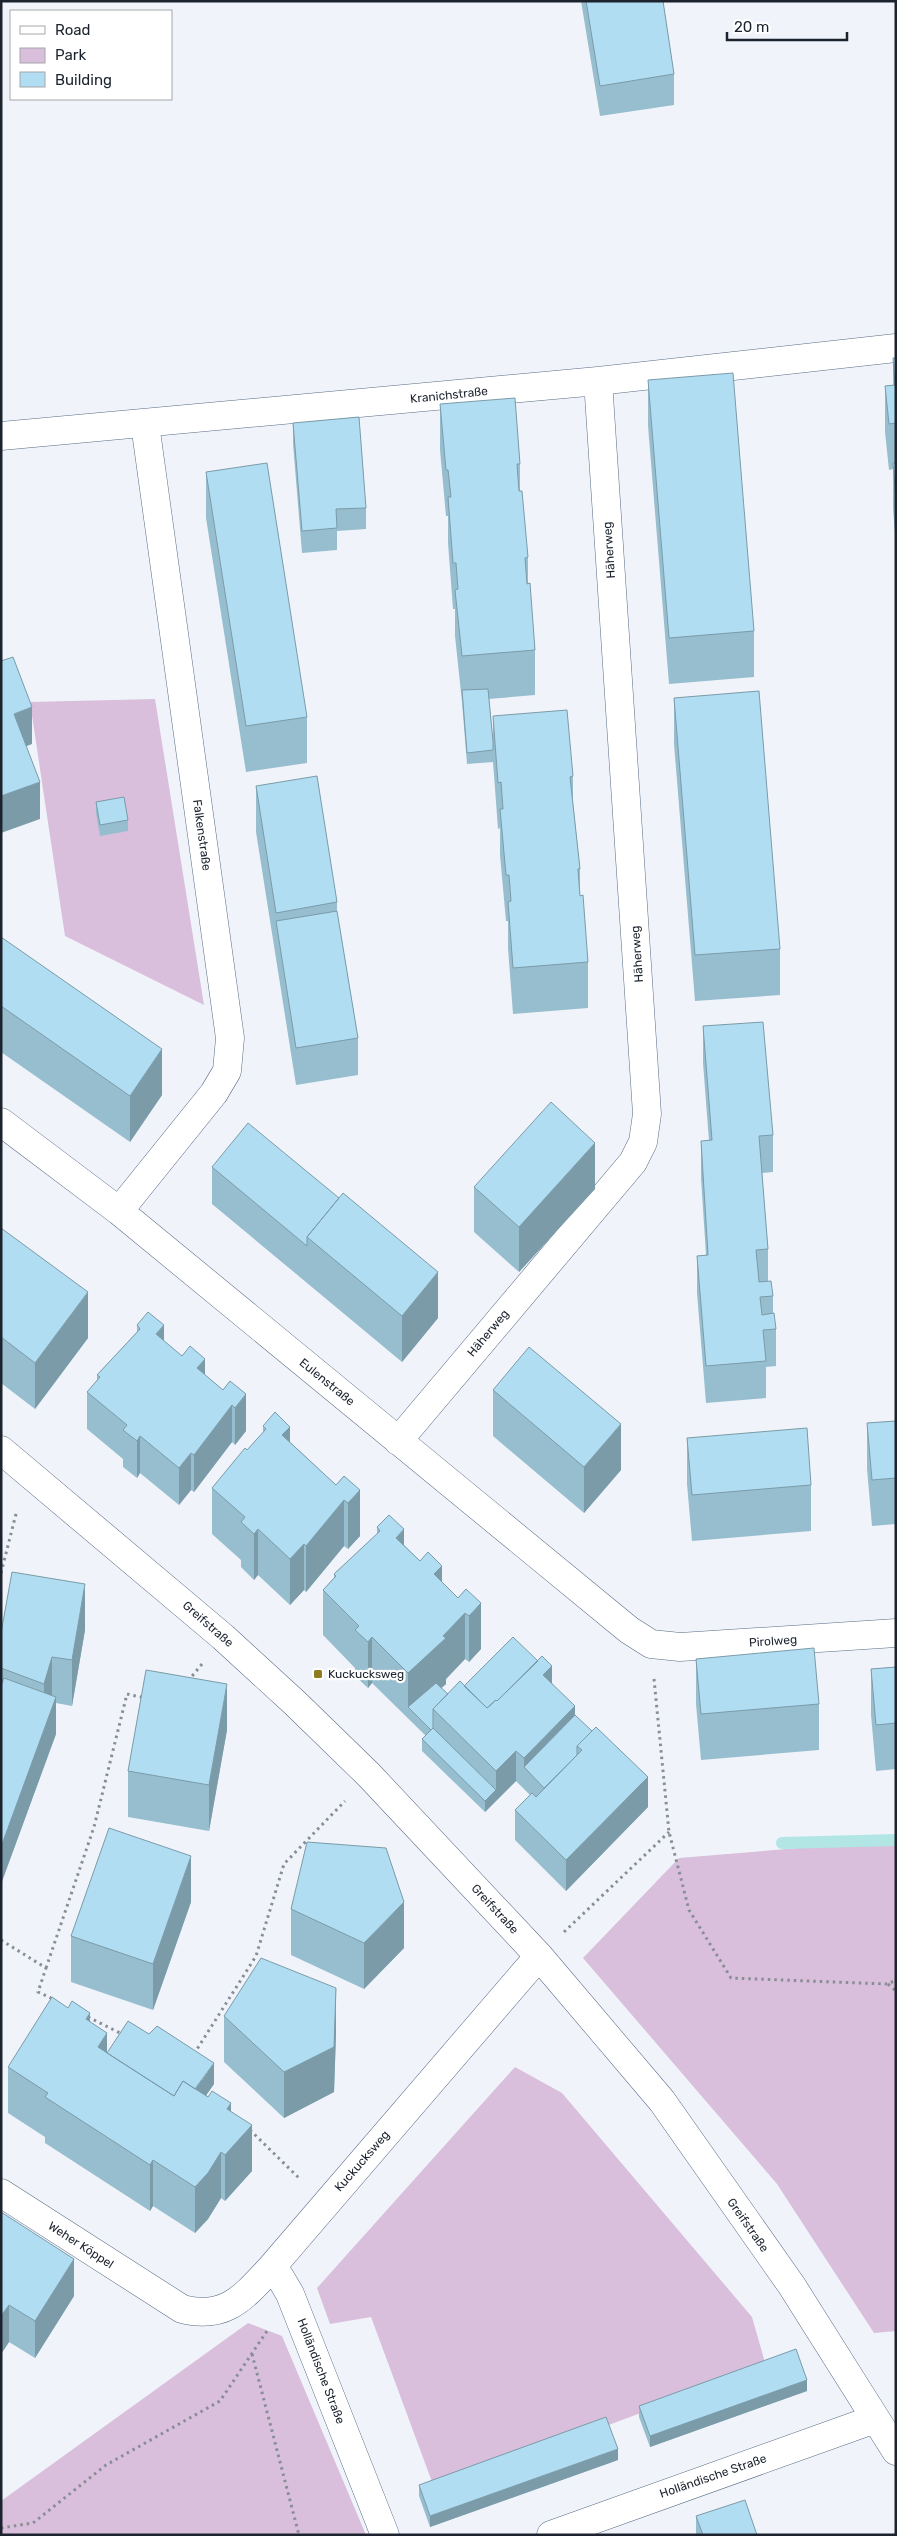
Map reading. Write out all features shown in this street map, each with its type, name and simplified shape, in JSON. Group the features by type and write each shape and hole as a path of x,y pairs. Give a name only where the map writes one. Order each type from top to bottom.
{"street":[{"name":"Kranichstraße","path":"1,436 598,381 896,348"},
{"name":"Häherweg","path":"398,1440 633,1162 643,1142 647,1114 598,381"},
{"name":"Falkenstraße","path":"120,1211 214,1093 227,1071 230,1038 146,424"},
{"name":"Eulenstraße","path":"1,1122 120,1211 629,1630 651,1644"},
{"name":"Greifstraße","path":"1,1450 223,1637 369,1775 539,1956 662,2101 792,2286 896,2451"},
{"name":"Pirolweg","path":"651,1644 680,1647 896,1633"},
{"name":"Kuckucksweg","path":"162,2297 182,2309 196,2313 219,2311 238,2302 270,2270 539,1956"},
{"name":"Weher Köppel","path":"1,2193 162,2297"},
{"name":"Holländische Straße","path":"270,2270 280,2277 290,2294 384,2535"},
{"name":"Holländische Straße","path":"551,2535 875,2419"}],"path":[{"path":"1,1572 27,1470"},
{"path":"183,1688 223,1637"},
{"path":"651,1644 669,1832 689,1910 731,1978 888,1984 896,1980"},
{"path":"64,2005 38,1992 94,1827 127,1694 154,1699"},
{"path":"191,2059 256,1956 284,1864 369,1775"},
{"path":"539,1956 669,1832"},
{"path":"1,1940 46,1968"},
{"path":"888,1984 896,1992"},
{"path":"82,2014 125,2036"},
{"path":"249,2128 326,2204"},
{"path":"1,2528 33,2523 106,2465 220,2401 290,2294"},
{"path":"252,2353 299,2535"}],"green space":[{"path":"155,699 204,1005 65,936 30,702"},
{"path":"896,1840 896,2331 874,2333 777,2184 583,1958 679,1858"},
{"path":"515,2067 562,2093 752,2317 766,2366 435,2490 371,2317 330,2324 317,2288"},
{"path":"248,2323 282,2336 366,2535 1,2535 1,2501"}],"building":[{"path":"586,1 663,1 674,74 600,86"},
{"path":"893,358 896,358 896,423 889,424 885,386 895,385"},
{"path":"733,373 754,631 669,638 648,380"},
{"path":"515,398 520,464 517,464 519,491 522,491 528,557 525,558 527,584 530,583 535,650 462,656 455,590 458,589 456,563 453,563 448,497 451,497 448,470 446,470 440,404"},
{"path":"359,417 366,508 336,509 337,528 302,531 293,423"},
{"path":"267,463 307,717 246,726 206,472"},
{"path":"893,463 896,463 896,500"},
{"path":"13,657 32,707 14,714 40,782 1,796 1,661"},
{"path":"488,689 493,750 467,753 462,690"},
{"path":"759,691 780,949 695,955 674,698"},
{"path":"567,710 573,776 570,777 580,869 578,869 580,896 583,895 588,962 513,968 508,902 511,901 509,875 506,875 500,809 503,809 501,782 498,783 493,716"},
{"path":"317,776 337,902 276,913 256,786"},
{"path":"124,797 128,820 100,825 96,802"},
{"path":"337,911 358,1038 296,1048 276,921"},
{"path":"1,937 162,1049 130,1096 1,1006"},
{"path":"763,1022 773,1135 759,1136 768,1249 756,1250 759,1282 771,1281 773,1296 760,1297 762,1315 774,1313 776,1329 763,1330 766,1361 706,1366 697,1256 708,1255 701,1141 712,1140 703,1026"},
{"path":"551,1102 595,1143 519,1227 474,1187"},
{"path":"248,1123 339,1198 307,1237 307,1246 212,1167"},
{"path":"343,1193 438,1272 402,1316 307,1237"},
{"path":"1,1228 88,1292 35,1363 1,1337"},
{"path":"148,1312 164,1325 156,1334 182,1356 190,1346 205,1359 197,1368 223,1390 230,1381 246,1394 235,1408 232,1405 194,1455 191,1453 179,1468 140,1436 137,1441 123,1430 127,1425 87,1392 100,1377 97,1375 140,1329 137,1325"},
{"path":"529,1347 621,1424 584,1467 493,1390"},
{"path":"275,1412 290,1427 282,1435 336,1485 344,1476 360,1490 348,1503 344,1500 306,1546 304,1544 290,1559 258,1529 254,1534 241,1522 245,1517 212,1488 245,1448 247,1450 266,1429 263,1426"},
{"path":"896,1421 896,1478 872,1480 867,1423"},
{"path":"807,1428 811,1485 692,1495 687,1438"},
{"path":"389,1515 404,1529 396,1538 420,1561 428,1552 442,1566 434,1574 458,1598 466,1589 481,1603 469,1616 465,1613 443,1636 446,1638 408,1673 372,1637 368,1642 355,1630 359,1626 323,1590 336,1576 334,1574 380,1531 377,1527"},
{"path":"12,1572 85,1584 72,1660 52,1657 44,1684 1,1668 1,1633"},
{"path":"513,1637 538,1661 497,1701 487,1708 464,1686"},
{"path":"814,1648 819,1704 701,1714 696,1659"},
{"path":"542,1656 552,1666 543,1675 575,1706 524,1758 516,1751 496,1771 433,1709 460,1681 487,1708 497,1701"},
{"path":"896,1667 896,1723 876,1725 871,1669"},
{"path":"146,1670 227,1684 209,1785 128,1771"},
{"path":"4,1678 56,1697 1,1847 1,1686"},
{"path":"436,1683 448,1694 433,1709 433,1728 431,1730 408,1707"},
{"path":"575,1715 592,1731 577,1746 577,1755 544,1788 524,1767"},
{"path":"596,1727 648,1777 566,1860 515,1810 532,1793 536,1797 582,1750 577,1746"},
{"path":"433,1728 496,1790 485,1801 422,1739"},
{"path":"109,1828 191,1856 153,1964 71,1936"},
{"path":"307,1842 386,1848 404,1902 364,1943 291,1909"},
{"path":"261,1958 336,1988 334,2047 284,2072 224,2016"},
{"path":"52,1997 68,2008 72,2001 90,2013 86,2019 107,2033 98,2047 174,2096 183,2081 208,2097 212,2091 231,2103 227,2109 252,2125 225,2155 221,2152 208,2173 195,2187 153,2160 150,2165 45,2097 48,2093 8,2067"},
{"path":"128,2021 149,2034 157,2026 214,2063 195,2089 183,2081 174,2096 107,2053"},
{"path":"1,2212 74,2259 35,2321 9,2305 1,2316"},
{"path":"796,2349 807,2380 650,2436 639,2406"},
{"path":"606,2417 618,2449 430,2516 419,2485"},
{"path":"745,2500 757,2535 703,2535 696,2516"}],"waterway":[{"path":"782,1843 896,1840"}],"place":[{"name":"Kuckucksweg","path":"318,1674"}]}
